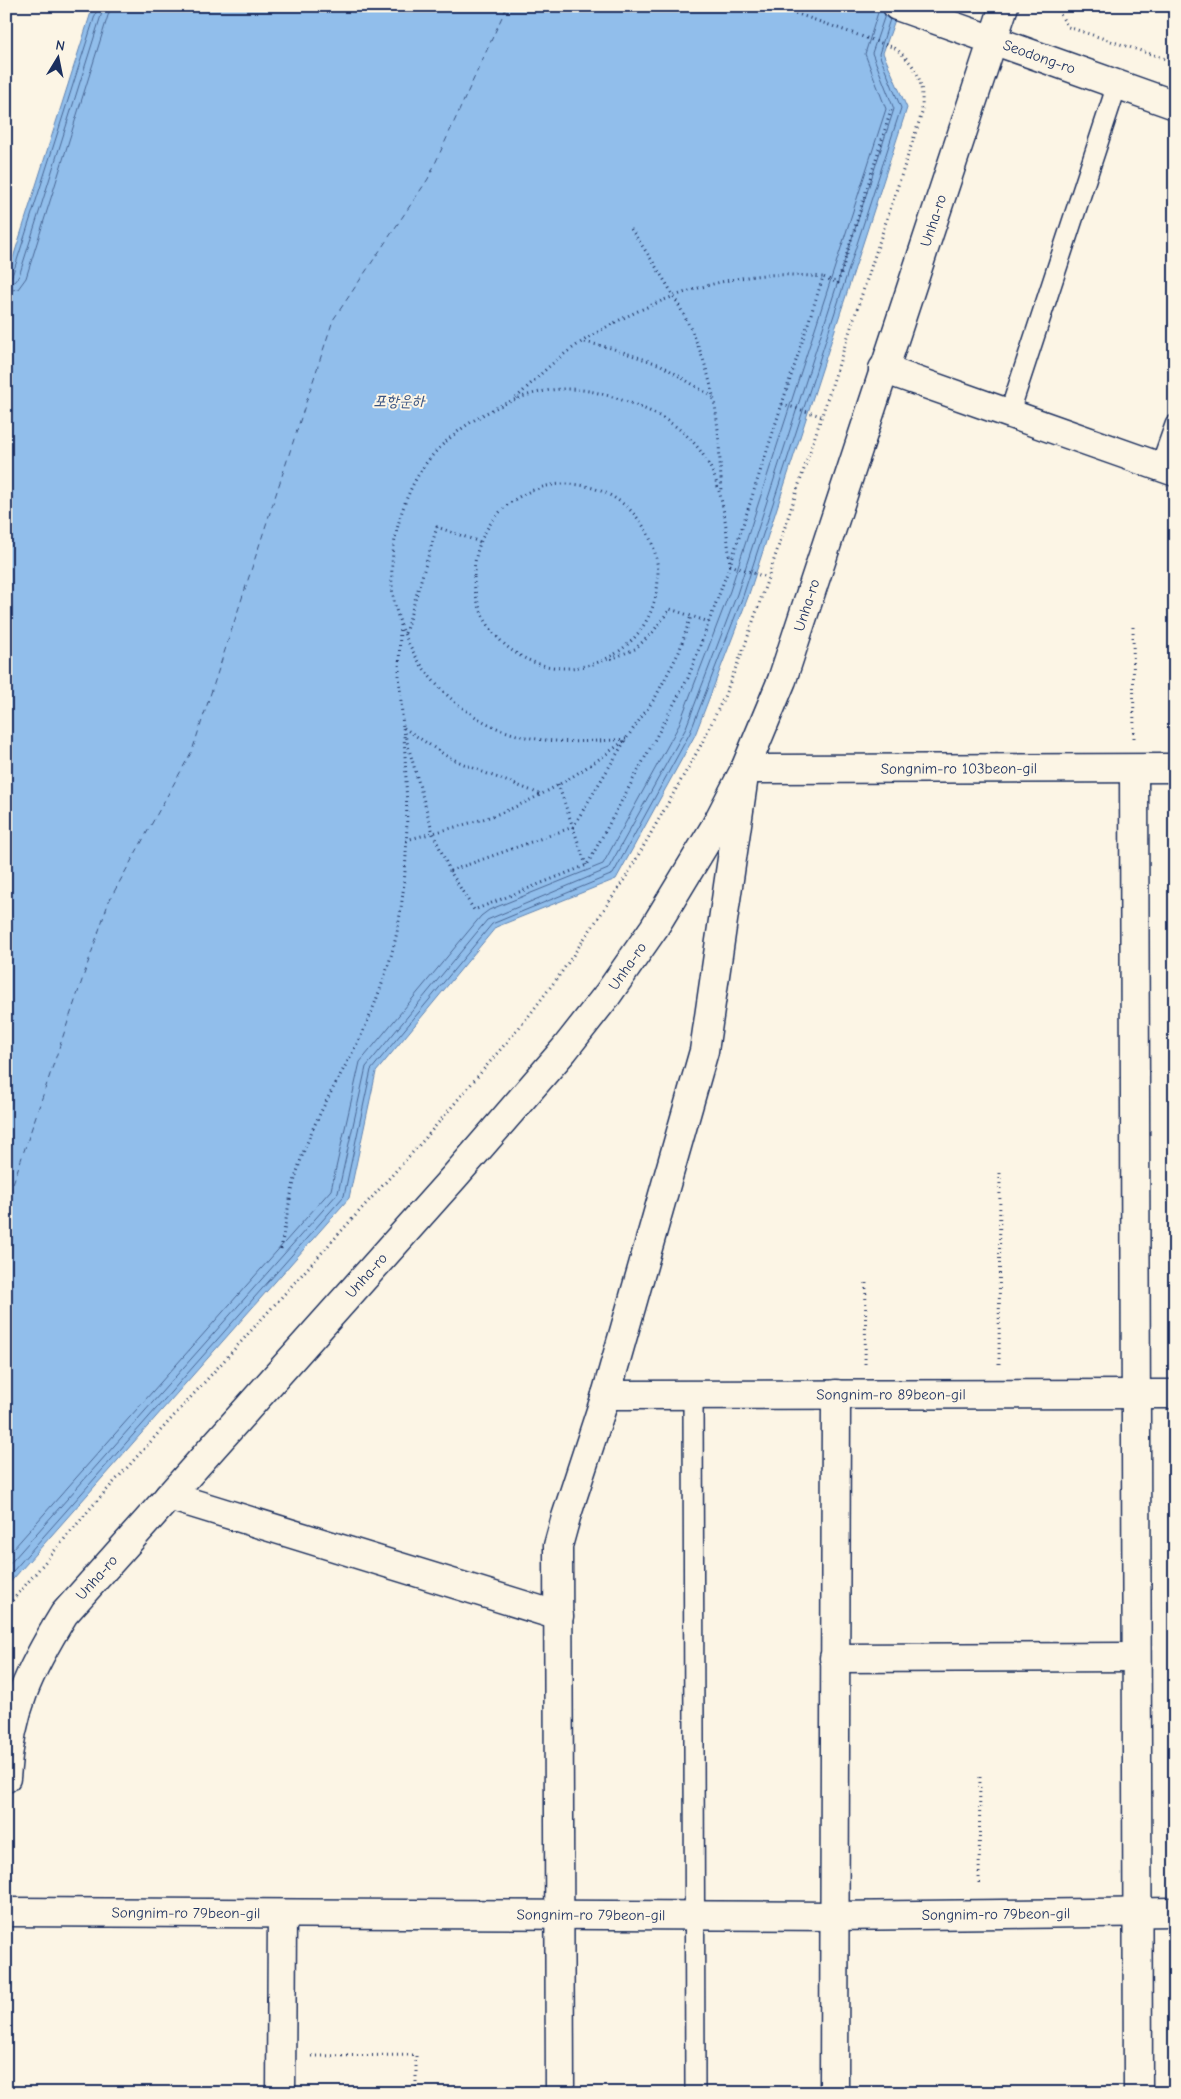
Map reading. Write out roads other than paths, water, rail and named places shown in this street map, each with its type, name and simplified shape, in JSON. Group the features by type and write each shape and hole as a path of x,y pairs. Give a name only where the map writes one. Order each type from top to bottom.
{"street":[{"name":"Unha-ro","path":"6,1778 13,1723 24,1686 43,1648 64,1614 564,1050 608,994 689,872 745,769 782,680 1004,6"},
{"name":"Seodong-ro","path":"900,7 1117,86 1175,105"},
{"path":"883,369 1168,469"},
{"path":"1134,768 1138,2093"},
{"name":"Songnim-ro 103beon-gil","path":"745,769 1175,768"},
{"path":"560,2093 560,1616 558,1546 606,1395 704,1052 745,769"},
{"path":"834,2093 836,1394"},
{"name":"Songnim-ro 89beon-gil","path":"606,1395 1175,1394"},
{"path":"169,1496 560,1616"},
{"path":"834,1658 1136,1657"},
{"name":"Songnim-ro 79beon-gil","path":"6,1912 834,1916 1175,1912"},
{"path":"281,2093 282,1914"}],"lane":[{"path":"1009,414 1117,86"},
{"path":"1168,469 1175,425"},
{"path":"692,1395 695,2093"}],"water":[{"name":"포항운하","path":"93,6 900,6 883,53 907,108 748,597 695,735 616,879 496,927 376,1072 349,1198 6,1587 6,280"}]}
